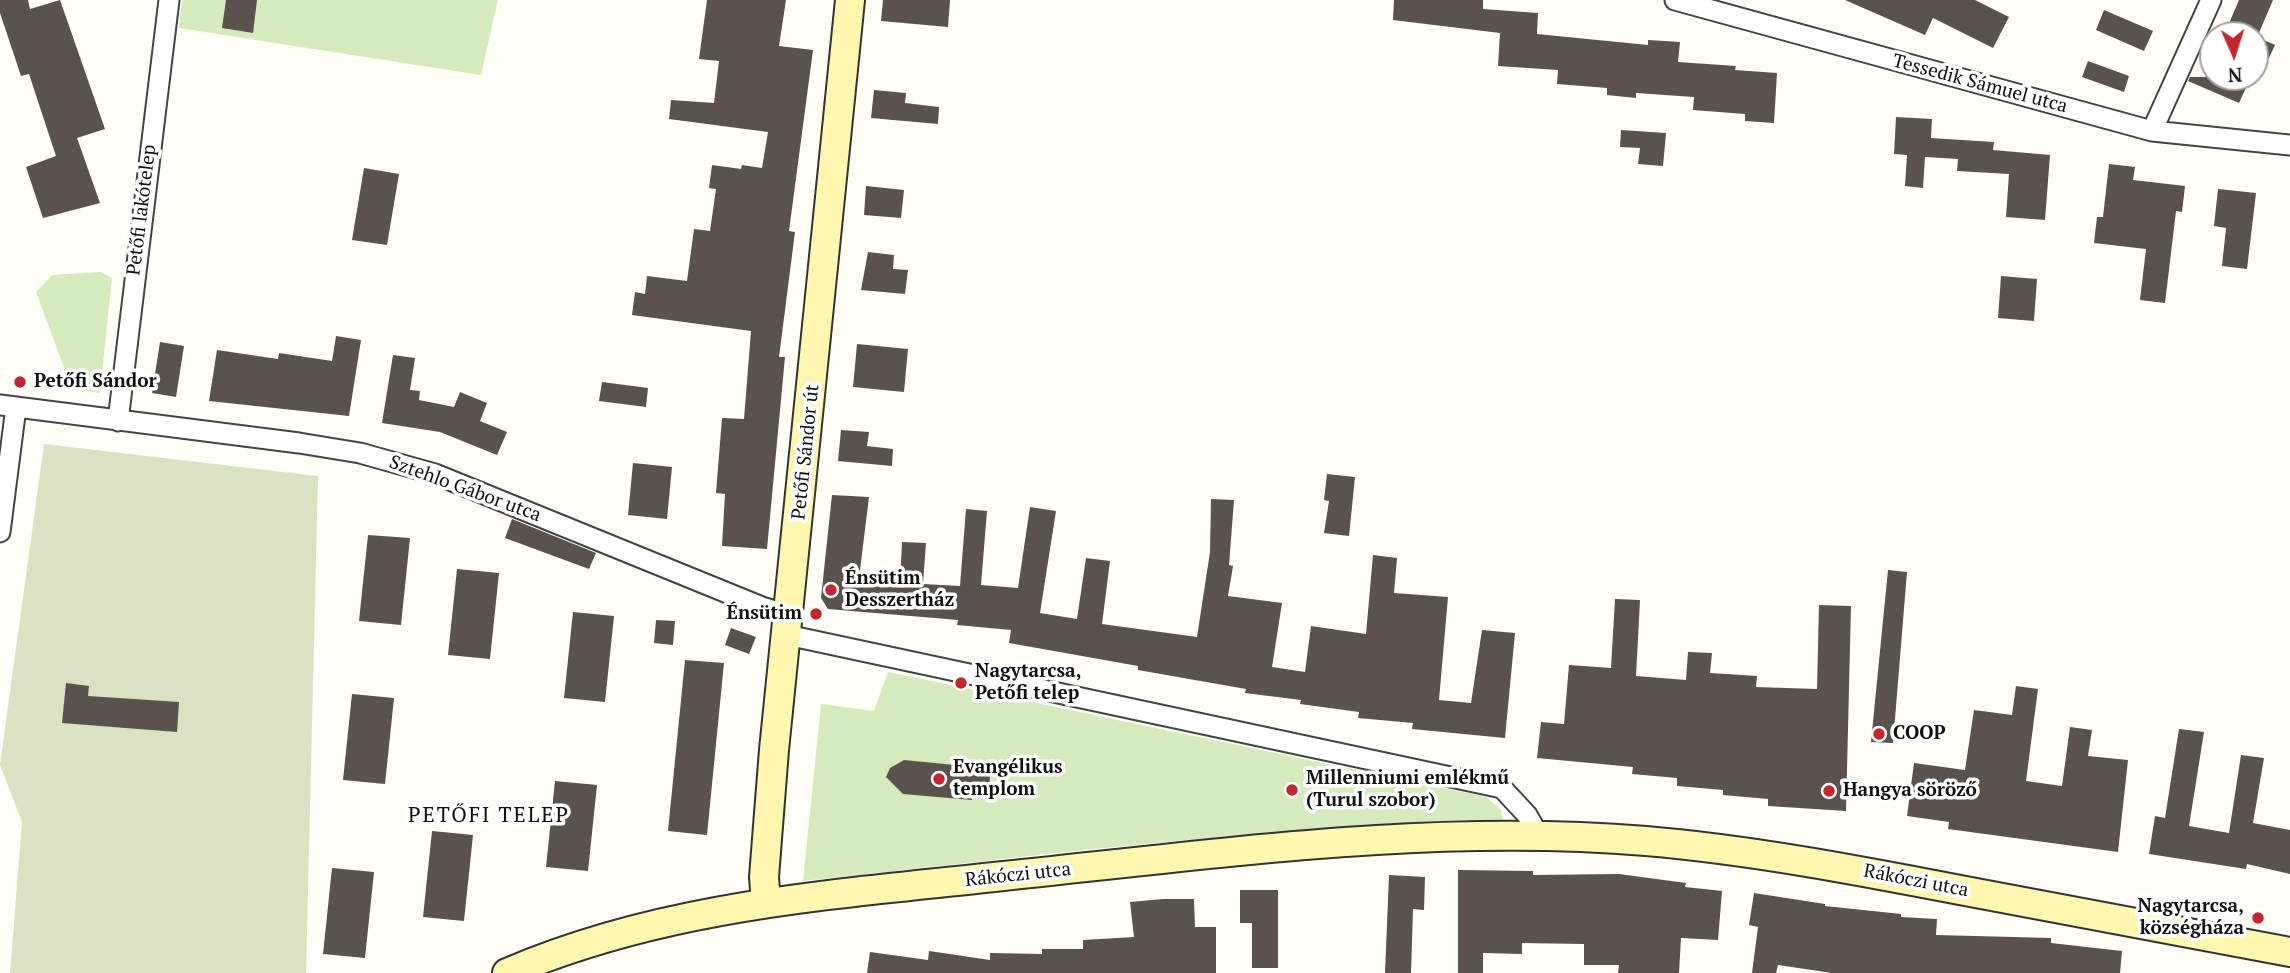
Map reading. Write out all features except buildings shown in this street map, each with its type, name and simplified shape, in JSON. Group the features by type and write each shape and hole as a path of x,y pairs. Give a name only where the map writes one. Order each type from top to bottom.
{"main road":[{"name":"Petőfi Sándor út","path":"766,903 764,877 850,0"},
{"name":"Rákóczi utca","path":"507,973 541,958 632,929 678,917 766,903 1204,854 1387,839 1539,836 1648,841 1821,864 2290,952"}],"street":[{"name":"Petőfi lakótelep","path":"118,421 169,0"},
{"name":"Tessedik Sámuel utca","path":"1675,0 2152,131 2290,145"},
{"path":"2152,131 2211,0"},
{"name":"Sztehlo Gábor utca","path":"8,406 299,443 393,461 435,474 762,607 788,625"},
{"path":"0,532 8,406"},
{"path":"788,625 1502,788 1527,814 1539,836"}],"green space":[{"path":"182,0 498,0 481,75 179,28"},
{"path":"101,272 112,278 100,393 72,389 36,292 52,275"},
{"path":"44,444 318,476 306,973 10,973 22,822 0,765"},
{"path":"888,672 1486,797 1501,810 1503,822 1415,824 1240,835 803,881 821,704 874,711"}],"place":[{"name":"Petőfi Sándor","path":"20,382"},
{"name":"Énsütim Desszertház","path":"831,590"},
{"name":"Énsütim","path":"816,614"},
{"name":"Nagytarcsa, Petőfi telep","path":"961,683"},
{"name":"COOP","path":"1879,734"},
{"name":"Evangélikus templom","path":"939,779"},
{"name":"Millenniumi emlékmű (Turul szobor)","path":"1292,790"},
{"name":"Hangya söröző","path":"1829,791"},
{"name":"Nagytarcsa, községháza","path":"2258,918"}],"district":[{"name":"PETŐFI TELEP","path":"489,816"}]}
